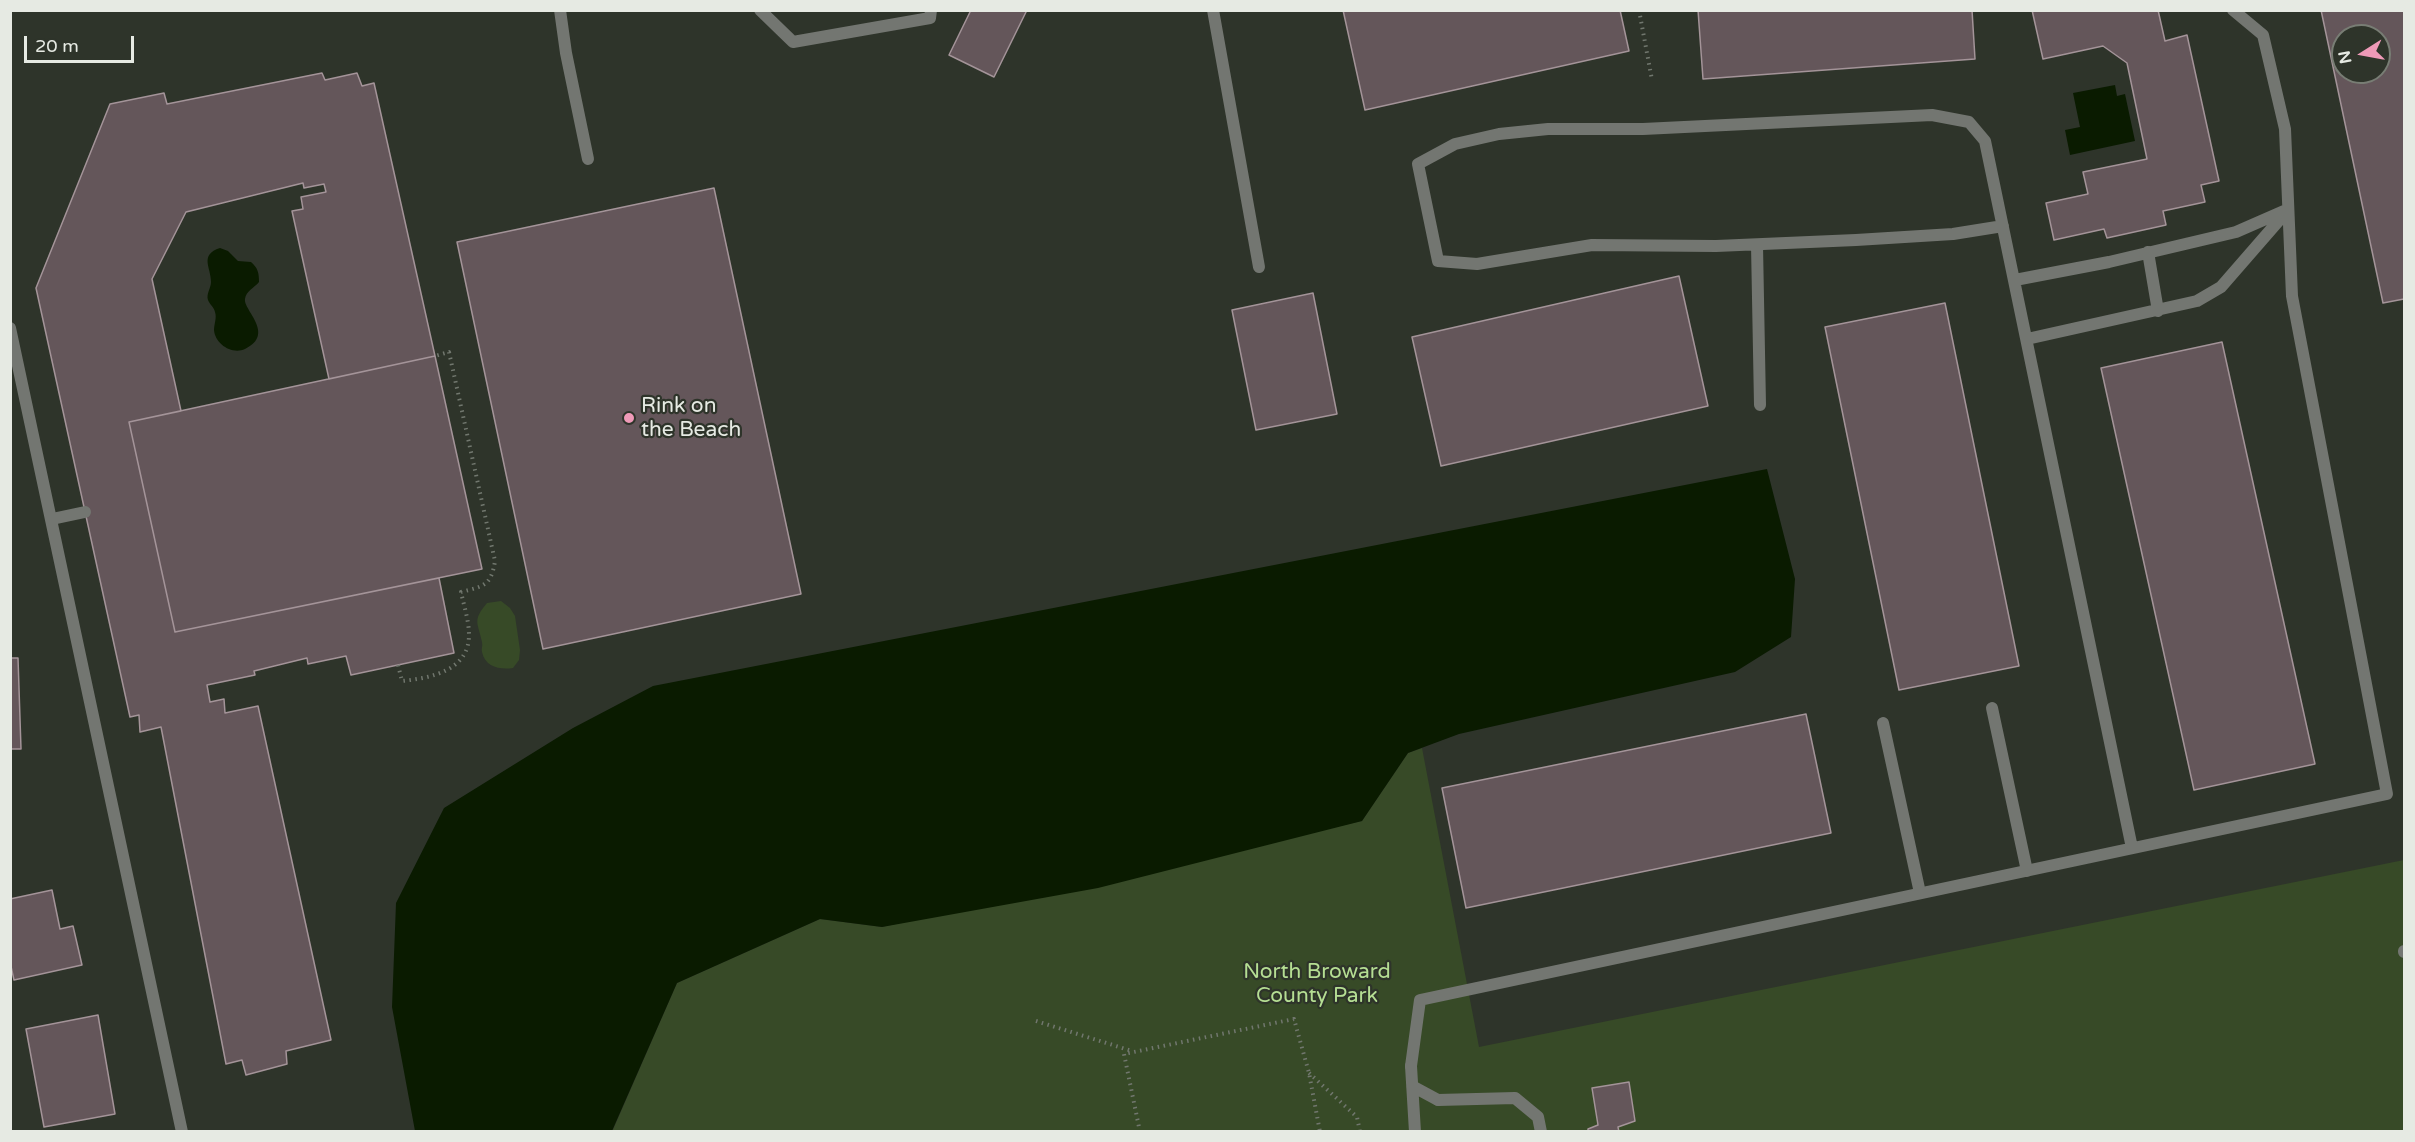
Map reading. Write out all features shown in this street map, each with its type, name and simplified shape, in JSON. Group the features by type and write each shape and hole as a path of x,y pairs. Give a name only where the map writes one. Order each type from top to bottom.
{"street":[{"path":"560,10 566,53 588,159"},
{"path":"760,10 793,42 930,18 931,10"},
{"path":"1214,10 1259,267"},
{"path":"1415,1131 1411,1066 1420,1000 2387,794 2292,296 2285,129 2263,35 2233,10"},
{"path":"2003,226 1953,234 1757,245 1592,245 1477,264 1438,261 1418,164 1455,144 1499,134 1548,129 1643,129 1932,115 1969,122 1985,141 2015,280 2132,848"},
{"path":"2015,280 2236,232 2288,210"},
{"path":"2027,339 2197,301 2221,286 2288,210"},
{"path":"1757,245 1760,405"},
{"path":"2148,252 2158,311"},
{"path":"10,328 182,1131"},
{"path":"51,519 84,512"},
{"path":"1992,708 2027,871"},
{"path":"1883,723 1920,893"},
{"path":"1412,1086 1438,1100 1515,1098 1538,1117 1541,1131"}],"path":[{"path":"1639,10 1652,80"},
{"path":"398,665 402,681 428,678 449,669 462,658 468,646 470,634 461,592 483,587 492,577 495,561 449,352 435,356"},
{"path":"1140,1131 1124,1054 1294,1019 1309,1073 1320,1131"},
{"path":"1036,1021 1135,1052"},
{"path":"1309,1073 1357,1117 1360,1131"}],"green space":[{"path":"501,601 510,608 515,616 520,650 519,660 513,668 498,668 490,664 486,661 482,651 477,622 479,614 487,603"},
{"name":"North Broward County Park","path":"1422,748 1479,1047 2404,860 2404,1131 612,1132 677,983 820,919 882,927 1362,821 1408,753"}],"shaded area":[{"path":"2115,85 2117,96 2125,94 2135,141 2070,155 2065,130 2080,127 2073,93"},
{"path":"220,248 228,251 238,261 251,262 258,273 259,282 245,299 256,323 258,336 254,343 245,349 235,351 225,347 217,340 214,330 216,314 208,298 211,282 208,258"},
{"path":"1767,469 1795,579 1791,637 1735,672 1459,734 1408,753 1362,821 1098,888 882,927 820,919 677,983 612,1131 415,1131 392,1007 396,903 444,808 573,728 653,686"}],"building":[{"path":"971,10 1027,10 994,77 949,55"},
{"path":"1343,10 1620,10 1629,51 1365,110"},
{"path":"1698,10 1972,10 1975,59 1703,79"},
{"path":"2032,10 2158,10 2165,41 2187,35 2219,181 2201,185 2205,202 2163,211 2166,225 2107,238 2104,229 2054,240 2046,203 2088,194 2083,172 2147,159 2127,63 2103,46 2043,59"},
{"path":"2321,10 2404,10 2404,299 2383,303 2337,84 2391,84 2391,24 2331,24 2331,57"},
{"path":"322,73 325,80 357,73 362,86 374,83 435,356 329,379 292,211 303,209 301,197 326,192 324,184 304,188 303,183 186,212 152,279 181,411 129,422 175,632 439,578 454,653 351,675 346,656 308,664 307,658 254,671 255,675 207,685 210,702 224,699 225,713 258,706 331,1040 286,1051 287,1064 246,1075 242,1060 226,1064 161,727 140,732 139,715 130,717 36,288 110,104 164,93 167,104"},
{"name":"Rink on the Beach","path":"714,188 801,594 543,649 457,242"},
{"path":"1679,276 1708,406 1441,466 1412,337"},
{"path":"1313,293 1337,414 1256,430 1232,310"},
{"path":"1945,303 2019,666 1899,690 1825,327"},
{"path":"2222,342 2315,764 2194,790 2101,368"},
{"path":"435,356 482,569 175,632 129,422"},
{"path":"10,658 18,658 21,749 10,749"},
{"path":"1806,714 1831,833 1466,908 1442,788"},
{"path":"52,890 60,929 73,926 82,965 14,980 10,962 10,899"},
{"path":"98,1015 115,1114 44,1127 26,1029"},
{"path":"1629,1082 1635,1121 1618,1127 1619,1132 1588,1132 1588,1129 1598,1125 1592,1088"}],"place":[{"name":"Rink on the Beach","path":"629,418"}]}
